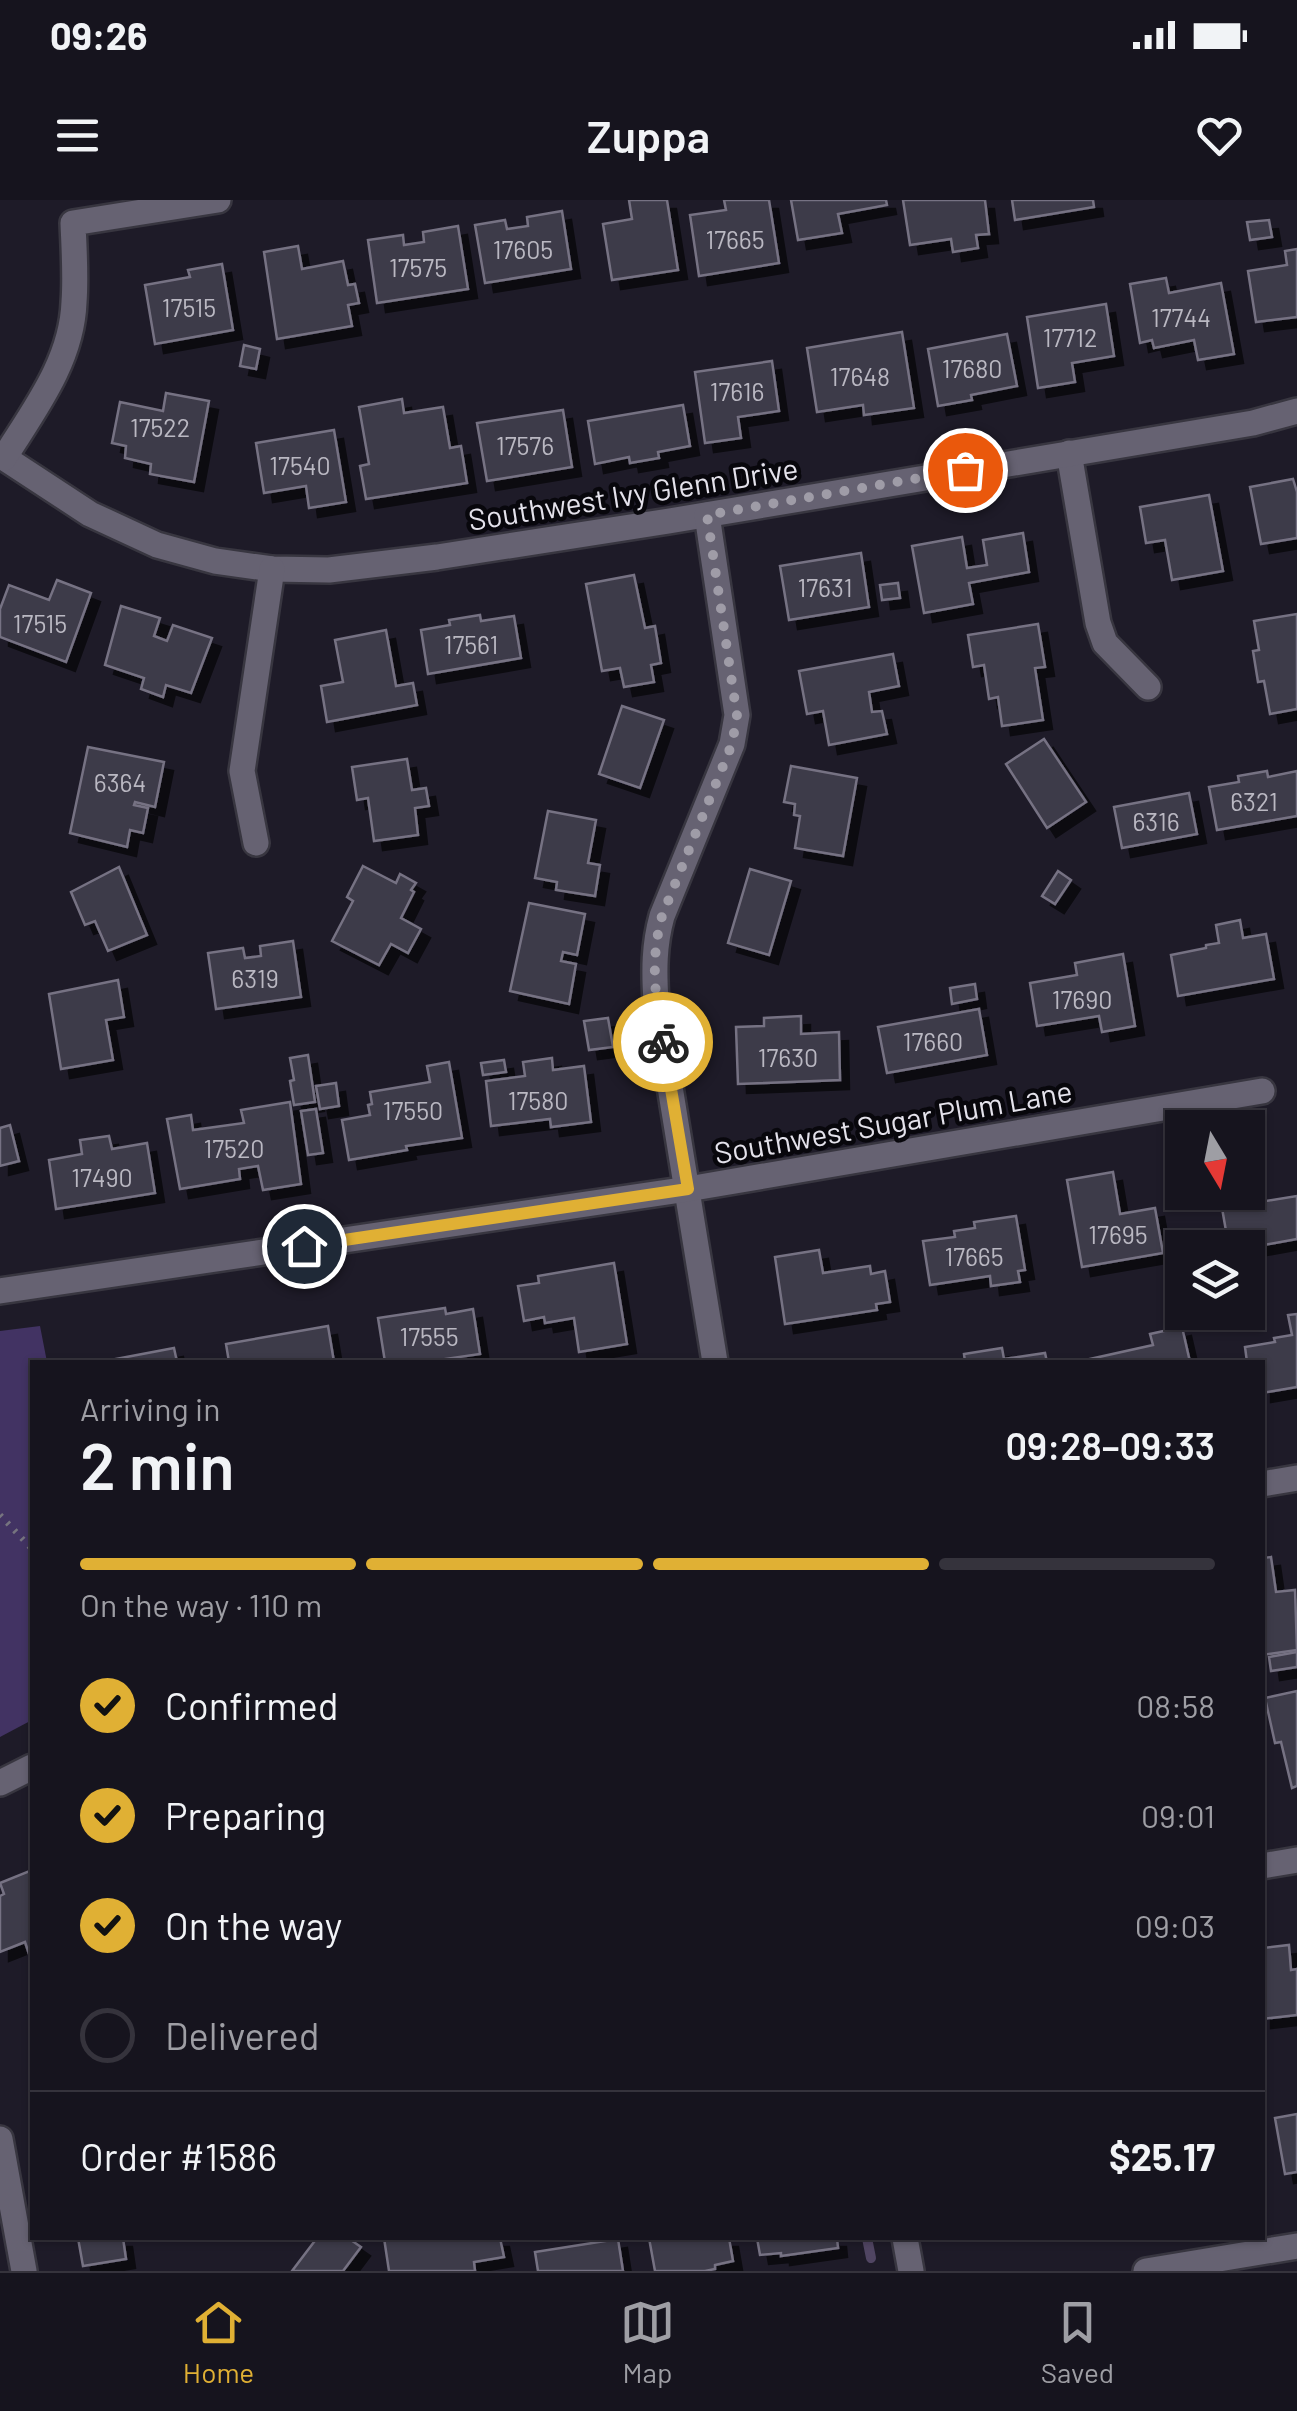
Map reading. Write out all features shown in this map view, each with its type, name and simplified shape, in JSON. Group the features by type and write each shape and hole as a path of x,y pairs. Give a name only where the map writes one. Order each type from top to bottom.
{"street":[{"path":"2,456 52,382 67,341 74,306 71,211 218,200"},
{"name":"Southwest Ivy Glenn Drive","path":"2,456 90,514 157,545 216,561 272,569 330,570 707,515 1254,423 1297,411"},
{"path":"1069,453 1098,623 1105,642 1148,687"},
{"path":"707,515 737,716 732,744 662,916 655,944 656,1002 715,1360"},
{"path":"256,843 242,771 272,569"},
{"name":"Southwest Sugar Plum Lane","path":"0,1291 688,1189 1262,1091"},
{"path":"1265,1483 1297,1478"},
{"path":"0,1783 30,1768"},
{"path":"1265,1865 1297,1860"},
{"path":"0,2139 24,2271"},
{"path":"906,2240 911,2271"},
{"path":"1162,2270 1297,2246"}],"path":[{"path":"0,1515 30,1547"}],"shaded area":[{"path":"40,1326 47,1360 30,1360 30,1721 0,1737 0,1331"}],"building":[{"path":"629,200 667,200 678,270 612,280 603,224 632,219"},
{"path":"724,200 769,200 779,263 699,276 690,215 726,210"},
{"path":"791,200 886,200 887,205 838,214 842,233 798,240"},
{"path":"903,200 985,200 989,234 976,235 978,248 953,252 951,239 910,245"},
{"path":"1012,200 1093,200 1094,207 1015,220"},
{"path":"562,211 571,269 485,283 475,225 505,220 507,229 528,226 527,217"},
{"path":"1269,220 1272,237 1250,240 1247,222"},
{"path":"458,226 468,289 377,303 368,240 403,235 404,245 424,242 423,232"},
{"path":"298,246 302,269 343,261 348,285 355,284 359,303 348,305 352,326 277,339 264,252"},
{"path":"1297,249 1297,317 1256,322 1248,271 1287,265 1285,251"},
{"path":"222,264 233,330 155,344 145,285 190,277 188,270"},
{"path":"1166,278 1169,293 1221,283 1234,354 1198,360 1194,340 1154,348 1152,340 1140,343 1130,284"},
{"path":"1106,304 1114,356 1072,363 1075,382 1038,388 1027,317"},
{"path":"902,332 914,408 864,415 863,405 817,412 807,348"},
{"path":"1007,334 1017,386 938,406 928,349"},
{"path":"244,345 260,349 256,369 240,366"},
{"path":"772,361 779,411 738,417 741,438 705,443 695,372"},
{"path":"166,393 209,401 194,482 150,474 151,464 125,458 126,446 112,443 120,402 163,411"},
{"path":"402,399 404,413 443,407 450,448 461,446 467,483 366,499 360,466 369,464 359,407"},
{"path":"683,405 690,446 658,452 659,458 630,463 629,457 595,464 588,421"},
{"path":"563,410 572,467 487,481 477,423"},
{"path":"334,430 346,502 309,508 306,486 264,493 256,443"},
{"path":"1293,479 1297,492 1297,538 1261,544 1250,487"},
{"path":"1209,495 1223,571 1172,580 1165,540 1146,543 1140,507"},
{"path":"1023,533 1029,572 969,583 973,604 924,613 912,546 962,537 967,568 987,565 983,540"},
{"path":"861,553 869,607 789,620 780,566"},
{"path":"634,575 645,628 655,626 661,663 651,665 654,682 624,687 620,668 602,671 586,584"},
{"path":"57,580 91,593 66,662 0,637 0,609 9,585 49,600"},
{"path":"898,583 900,598 882,600 880,585"},
{"path":"121,606 160,618 154,636 167,641 173,625 212,638 191,693 166,685 163,697 141,689 144,678 105,665"},
{"path":"1297,614 1297,709 1270,714 1264,681 1258,682 1253,651 1259,650 1254,621"},
{"path":"480,615 481,621 514,616 521,658 428,674 421,630"},
{"path":"1038,624 1045,667 1035,668 1043,720 1002,726 998,697 989,699 984,665 973,667 968,635"},
{"path":"386,630 396,686 413,683 417,705 327,722 321,686 343,682 335,640"},
{"path":"893,654 899,686 869,692 872,712 882,711 887,734 829,745 823,711 807,714 799,671"},
{"path":"622,706 664,720 640,788 599,774"},
{"path":"1044,739 1086,802 1047,828 1006,764"},
{"path":"88,747 164,762 155,807 135,802 134,805 148,808 143,833 130,830 127,847 70,833"},
{"path":"407,759 412,790 426,788 429,806 415,808 418,835 374,841 368,798 357,800 352,767"},
{"path":"791,766 857,778 843,856 795,848 800,816 794,815 795,804 784,802"},
{"path":"1267,771 1268,777 1297,771 1297,816 1217,830 1209,787 1239,782 1238,776"},
{"path":"1189,793 1197,834 1122,848 1114,807"},
{"path":"548,811 596,820 588,863 600,865 595,896 556,890 557,882 535,878"},
{"path":"363,866 396,883 400,874 416,883 401,918 421,929 408,953 391,944 379,965 332,941 353,901 347,897"},
{"path":"119,867 147,935 108,951 95,921 85,925 71,892"},
{"path":"750,869 791,881 769,955 728,943"},
{"path":"1058,871 1071,880 1055,904 1042,896"},
{"path":"529,903 585,914 577,955 563,952 561,961 576,964 569,1004 510,991"},
{"path":"1240,920 1243,938 1266,934 1274,979 1178,996 1171,955 1219,943 1216,925"},
{"path":"293,941 301,997 216,1009 208,953 243,948 245,958 261,956 260,946"},
{"path":"1123,954 1135,1026 1102,1032 1099,1016 1037,1026 1030,983 1077,975 1075,963"},
{"path":"118,980 124,1017 106,1020 113,1060 61,1069 49,994"},
{"path":"975,984 977,999 952,1004 950,988"},
{"path":"979,1009 987,1055 887,1073 878,1027"},
{"path":"801,1016 801,1034 839,1032 840,1080 738,1084 736,1027 764,1026 764,1018"},
{"path":"608,1018 613,1047 589,1050 584,1021"},
{"path":"308,1055 315,1102 294,1105 290,1058"},
{"path":"552,1058 553,1070 584,1066 591,1122 551,1127 550,1119 491,1126 486,1081 525,1076 523,1062"},
{"path":"504,1060 506,1072 483,1075 481,1063"},
{"path":"449,1062 462,1138 349,1160 342,1120 370,1115 370,1092 430,1082 427,1066"},
{"path":"336,1083 339,1106 320,1109 316,1086"},
{"path":"290,1102 301,1184 263,1190 258,1166 239,1169 240,1179 180,1189 167,1119 191,1115 193,1130 244,1123 241,1110"},
{"path":"316,1109 323,1153 308,1155 301,1111"},
{"path":"10,1125 19,1161 0,1166 0,1128"},
{"path":"109,1136 112,1149 147,1143 155,1193 56,1209 49,1160 82,1154 80,1140"},
{"path":"1113,1172 1120,1214 1155,1208 1163,1253 1082,1267 1067,1180"},
{"path":"1297,1196 1297,1239 1265,1245 1265,1230 1226,1230 1222,1210 1265,1210 1265,1201"},
{"path":"1016,1216 1025,1270 1018,1271 1020,1282 991,1286 990,1276 930,1285 923,1241 955,1237 954,1231 975,1228 974,1222"},
{"path":"819,1250 823,1273 870,1266 871,1274 885,1271 890,1302 876,1304 877,1310 785,1324 775,1257"},
{"path":"614,1263 627,1344 579,1352 574,1318 545,1323 544,1317 524,1321 518,1286 539,1283 538,1276"},
{"path":"445,1308 446,1314 473,1309 480,1354 439,1360 385,1360 378,1318"},
{"path":"1297,1314 1297,1387 1265,1392 1265,1360 1247,1360 1245,1347 1292,1335 1288,1315"},
{"path":"328,1326 334,1360 229,1360 226,1344"},
{"path":"1183,1330 1190,1360 1090,1359 1153,1345 1150,1334"},
{"path":"174,1348 177,1360 111,1360"},
{"path":"1002,1348 1004,1359 1045,1353 1047,1360 965,1360 964,1354"},
{"path":"1271,1557 1276,1592 1295,1590 1297,1650 1265,1655 1265,1558"},
{"path":"1297,1652 1297,1667 1271,1671 1269,1657"},
{"path":"1297,1691 1297,1786 1292,1788 1281,1742 1275,1743 1265,1698"},
{"path":"30,1871 30,1954 25,1942 0,1952 0,1896 4,1894 0,1883"},
{"path":"1289,1945 1291,1970 1297,1969 1297,2015 1265,2019 1265,1948"},
{"path":"1297,2114 1297,2172 1285,2174 1275,2118"},
{"path":"78,2240 123,2240 126,2259 83,2266"},
{"path":"315,2240 351,2240 361,2247 343,2271 292,2271"},
{"path":"384,2240 500,2240 504,2257 474,2262 475,2271 389,2271"},
{"path":"618,2240 623,2271 538,2271 535,2252"},
{"path":"649,2240 729,2240 733,2261 715,2265 715,2269 655,2271"},
{"path":"757,2240 837,2240 838,2248 760,2255"}],"waterway":[{"path":"867,2240 871,2258"}],"way so far":[{"path":"663,1042 656,1002 655,944 662,916 732,744 737,716 707,515 965,470"}],"route":[{"path":"304,1246 688,1189 663,1042"}]}
